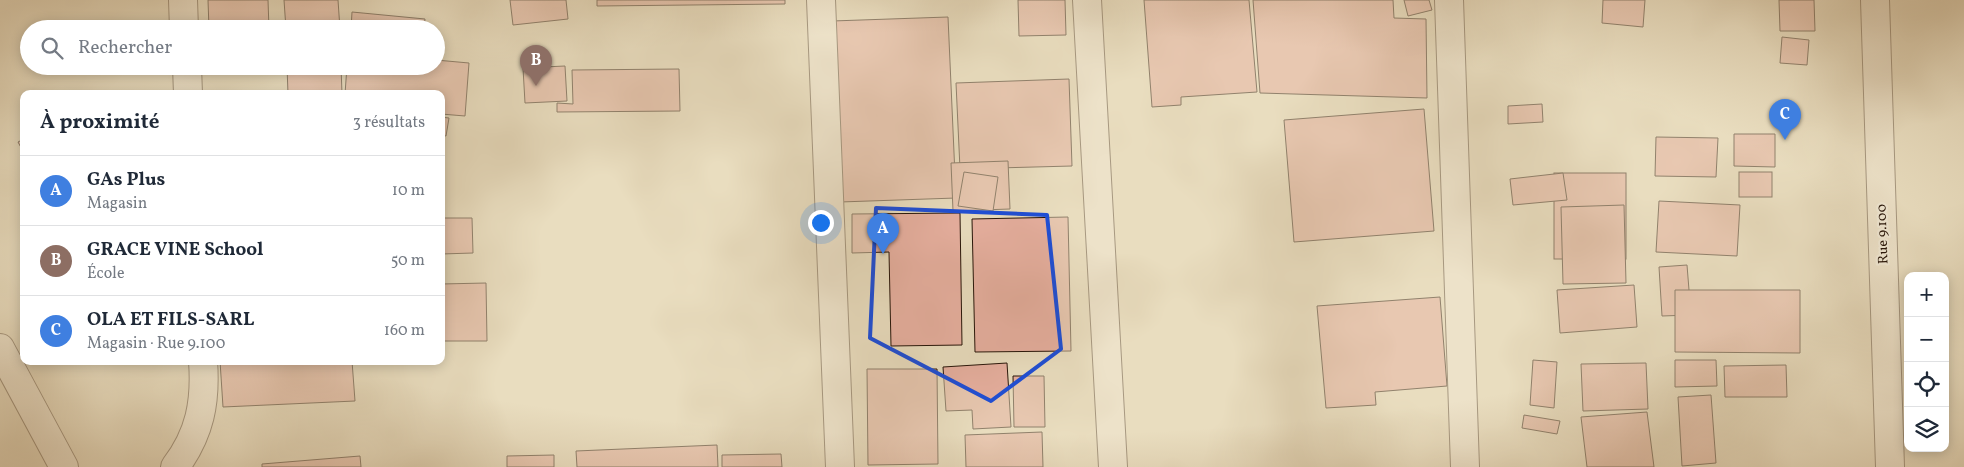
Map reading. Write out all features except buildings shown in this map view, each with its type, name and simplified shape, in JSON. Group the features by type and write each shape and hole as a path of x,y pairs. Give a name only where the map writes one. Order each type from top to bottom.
{"street":[{"path":"183,0 184,20"},
{"path":"821,0 840,467"},
{"path":"1087,0 1113,467"},
{"path":"1448,0 1465,467"},
{"name":"Rue 9.100","path":"1875,0 1890,467"},
{"path":"187,75 188,90"},
{"path":"0,348 64,467"},
{"path":"175,467 196,434 205,391 203,365"}],"highlighted area":[{"path":"876,208 1047,215 1061,349 991,401 870,338"}],"place":[{"name":"GRACE VINE School","path":"536,86"},
{"name":"OLA ET FILS-SARL","path":"1785,140"},
{"name":"GAs Plus","path":"883,254"}]}
